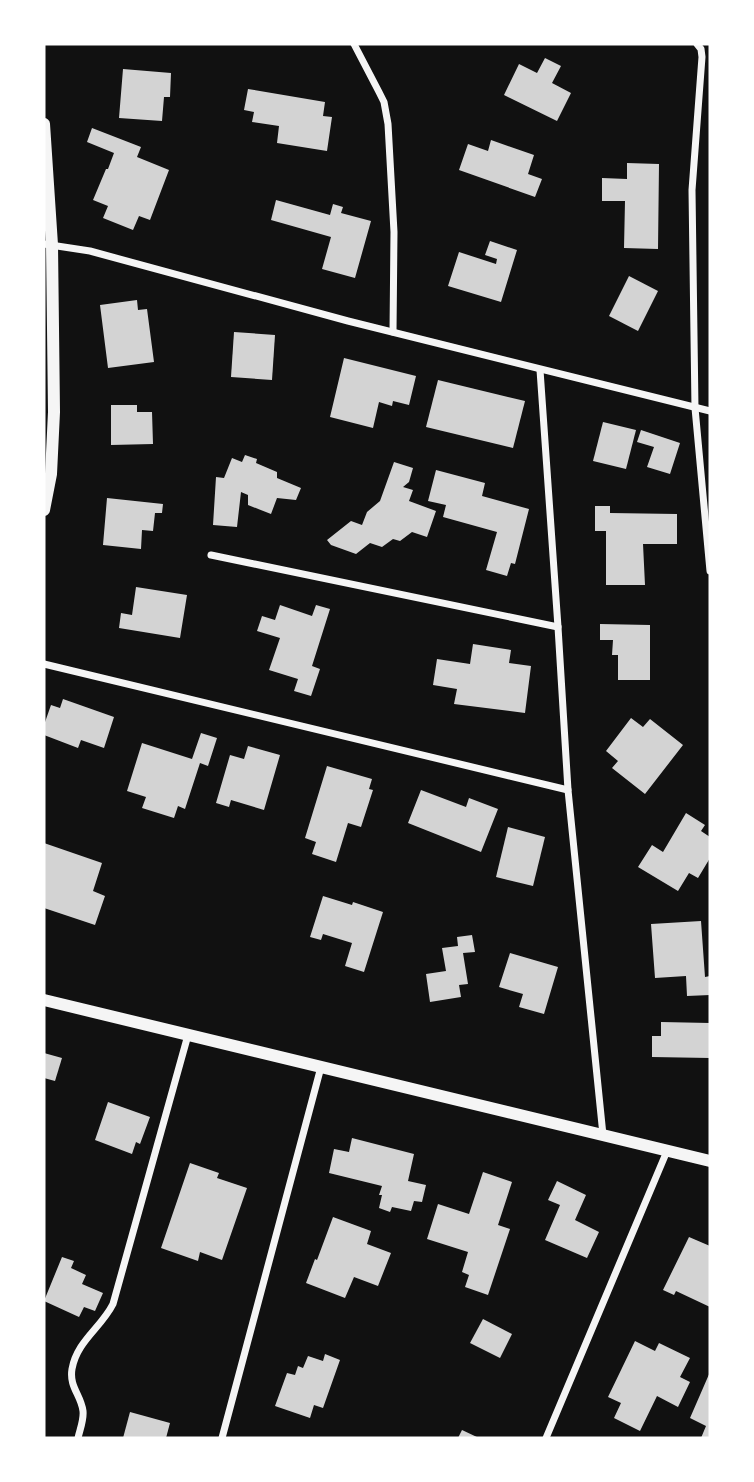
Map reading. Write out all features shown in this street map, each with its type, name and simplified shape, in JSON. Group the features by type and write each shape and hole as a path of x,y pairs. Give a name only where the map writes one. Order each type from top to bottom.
{"street":[{"path":"354,44 384,102 388,124 394,232 393,332"},
{"path":"697,44 702,57 692,190 695,408 710,571"},
{"path":"44,124 54,447 44,510"},
{"path":"48,245 90,251 540,370 710,411"},
{"path":"540,370 568,790 603,1135"},
{"path":"211,555 558,627"},
{"path":"44,664 568,790"},
{"path":"44,1000 710,1161"},
{"path":"78,1438 83,1412 73,1388 71,1373 83,1342 103,1321 113,1304 188,1035"},
{"path":"222,1438 321,1067"},
{"path":"546,1438 667,1151"}],"building":[{"path":"545,58 561,66 552,83 571,93 557,121 504,95 519,64 537,73"},
{"path":"123,69 171,73 170,97 164,97 162,121 119,118"},
{"path":"248,89 325,102 323,116 332,117 327,151 277,143 279,126 252,122 254,112 244,110"},
{"path":"92,128 141,147 137,157 169,170 150,220 139,216 133,230 103,218 108,206 93,200 114,153 87,142"},
{"path":"491,140 534,155 528,174 542,179 535,197 459,170 468,144 488,151"},
{"path":"627,163 659,164 658,249 624,248 625,201 602,201 602,178 627,179"},
{"path":"276,200 330,215 333,204 343,207 341,213 371,221 355,278 322,269 331,237 271,220"},
{"path":"490,241 517,250 501,302 448,286 459,252 496,264 497,259 485,255"},
{"path":"629,276 658,291 638,331 609,316"},
{"path":"137,300 138,310 147,309 154,362 108,368 100,305"},
{"path":"234,332 275,335 272,380 231,377"},
{"path":"344,358 416,376 409,405 393,401 392,406 379,402 373,428 330,417"},
{"path":"438,380 525,401 513,448 426,427"},
{"path":"111,405 137,405 137,412 152,412 153,444 111,445"},
{"path":"603,422 636,430 626,469 593,461"},
{"path":"641,430 680,443 670,474 647,467 654,447 637,442"},
{"path":"245,455 277,472 277,478 301,488 296,500 277,498 271,514 248,505 248,495 241,492 237,527 213,525 216,477 224,478 232,458 242,462"},
{"path":"394,462 413,468 409,482 403,487 413,490 409,501 436,511 427,537 412,532 400,541 393,539 382,547 370,543 356,554 331,545 327,540 351,521 362,525 367,512 380,501"},
{"path":"436,470 485,483 482,496 529,509 515,564 511,563 507,576 486,570 497,532 443,517 446,505 428,501"},
{"path":"107,498 163,504 162,513 155,513 153,531 142,530 141,549 103,545"},
{"path":"595,506 610,506 610,513 677,514 677,544 643,544 645,585 606,585 606,531 595,531"},
{"path":"136,587 187,595 180,638 119,628 121,613 132,615"},
{"path":"280,605 312,616 316,605 330,609 312,666 320,669 311,696 294,691 298,679 269,670 280,638 257,631 262,616 275,620"},
{"path":"600,624 650,625 650,680 618,680 618,655 612,655 613,640 600,640"},
{"path":"473,644 511,650 509,663 531,666 525,713 454,704 457,689 433,685 437,659 470,664"},
{"path":"63,699 114,717 104,748 81,740 78,748 44,735 44,725 51,705 60,708"},
{"path":"631,718 643,727 650,719 683,745 645,794 612,768 618,761 606,751"},
{"path":"201,733 217,738 208,766 200,763 185,809 178,806 174,818 142,808 146,797 127,791 142,743 192,759"},
{"path":"248,746 280,755 264,810 231,800 229,807 216,803 230,755 244,759"},
{"path":"327,766 372,779 369,789 373,790 361,827 348,823 336,862 312,854 316,842 305,838"},
{"path":"421,790 466,807 469,798 498,809 481,852 408,823"},
{"path":"686,813 705,825 701,831 710,837 710,858 698,878 689,873 678,891 638,867 652,845 663,852"},
{"path":"508,827 545,837 533,886 496,877"},
{"path":"44,843 102,863 93,891 105,896 95,925 44,908"},
{"path":"323,896 383,912 364,972 345,966 352,943 323,934 321,940 310,937"},
{"path":"701,921 705,977 710,976 710,995 687,996 686,976 655,978 651,924"},
{"path":"472,935 475,952 463,953 468,984 459,985 461,997 430,1002 426,974 446,971 442,948 458,946 457,937"},
{"path":"510,953 558,967 544,1014 519,1007 523,994 499,987"},
{"path":"661,1022 710,1023 710,1058 652,1057 652,1036 661,1036"},
{"path":"44,1053 62,1058 55,1081 44,1078"},
{"path":"108,1102 150,1117 140,1144 136,1142 132,1154 95,1140"},
{"path":"352,1138 414,1154 408,1181 426,1185 422,1202 414,1201 411,1211 392,1207 390,1212 379,1208 382,1186 329,1173 334,1149 349,1152"},
{"path":"190,1163 219,1173 217,1178 247,1188 222,1260 200,1252 198,1261 161,1248"},
{"path":"483,1172 512,1182 498,1225 510,1229 488,1295 465,1287 469,1275 462,1272 468,1252 427,1239 438,1204 469,1214"},
{"path":"557,1181 586,1195 575,1220 599,1232 587,1258 545,1240 560,1205 548,1200"},
{"path":"333,1217 371,1231 367,1244 391,1253 378,1286 354,1277 345,1298 306,1283"},
{"path":"689,1237 710,1246 710,1307 676,1291 674,1295 663,1290"},
{"path":"62,1257 74,1261 71,1268 86,1275 82,1284 103,1293 95,1311 84,1307 79,1317 44,1301"},
{"path":"483,1319 512,1334 500,1358 470,1343"},
{"path":"635,1341 655,1351 659,1343 690,1358 680,1377 690,1382 678,1407 657,1396 640,1431 614,1418 621,1403 608,1397"},
{"path":"325,1354 340,1360 323,1408 314,1405 310,1418 275,1406 287,1373 295,1375 298,1366 303,1368 308,1356 323,1361"},
{"path":"710,1372 710,1438 701,1438 706,1426 690,1418"},
{"path":"130,1412 170,1423 166,1438 123,1438"},
{"path":"462,1430 479,1438 458,1438"}]}
